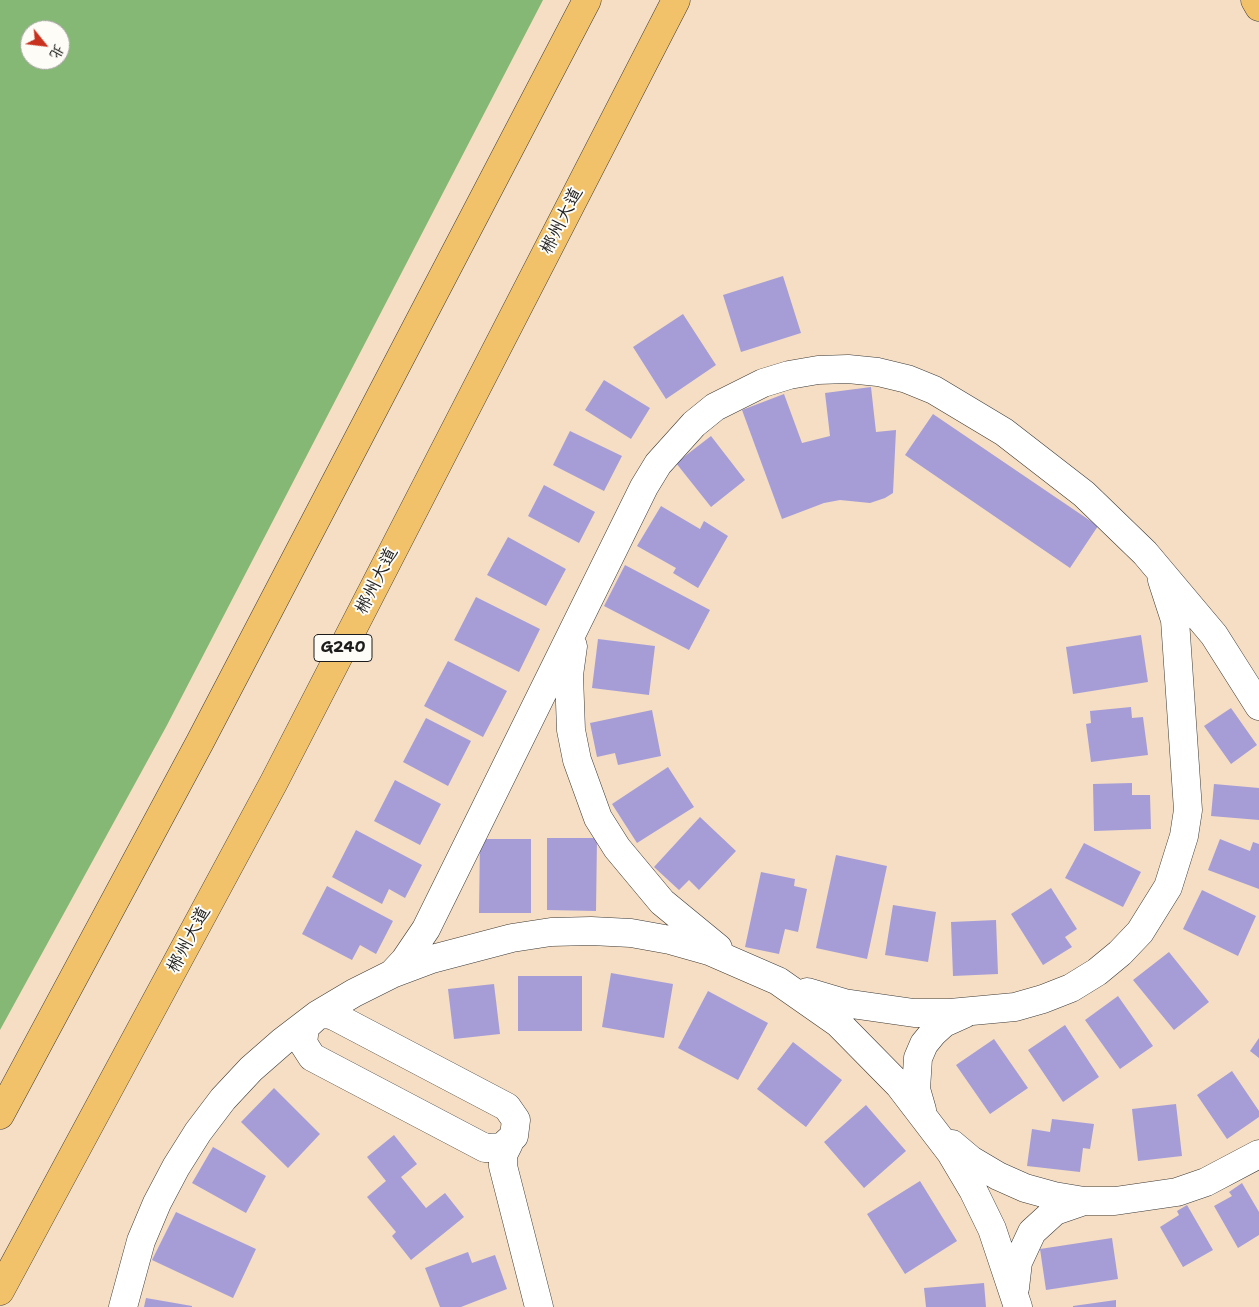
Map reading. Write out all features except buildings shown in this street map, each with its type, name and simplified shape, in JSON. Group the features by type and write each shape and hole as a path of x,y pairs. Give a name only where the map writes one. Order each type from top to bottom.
{"main road":[{"path":"0,1114 200,742 587,0"},
{"name":"郴州大道","path":"0,1290 274,782 676,0"},
{"path":"1255,0 1259,7"}],"lane":[{"path":"392,974 417,944 434,912 644,487 675,443 708,413 739,394 763,383 789,375 818,370 848,369 878,372 907,379 934,390 1004,432 1084,494 1145,553 1214,635 1259,706"},
{"path":"123,1307 141,1241 157,1203 176,1167 198,1132 223,1100 251,1069 310,1020 354,993 392,974 432,959 512,938 551,932 591,930 619,932 670,940 709,950 802,990 844,1003 914,1013 1015,1007 1071,988 1097,972 1120,953 1140,932 1168,886 1184,836 1188,810 1175,620 1169,598 1155,567 1145,553"},
{"path":"571,730 569,676 578,622"},
{"path":"1177,644 1180,636 1191,627 1200,626 1208,629 1214,635"},
{"path":"531,717 545,709 554,709 566,717 571,730 579,767 598,818 647,892 646,911 635,926 619,932"},
{"path":"638,876 688,925 716,947 778,981 838,1023 864,1048 948,1140 971,1160 998,1176"},
{"path":"434,912 435,929 446,944 455,948 473,948"},
{"path":"352,1025 345,1016 344,1010 345,1003 354,993"},
{"path":"985,1010 957,1016 939,1028 924,1044 918,1058 915,1074 919,1104 926,1118 951,1153 977,1198 992,1229 997,1237 1004,1242 1012,1244 1027,1239 1037,1224 1038,1206 1026,1188"},
{"path":"312,1057 307,1051 303,1034 310,1020 326,1014 352,1025 507,1107 513,1113 517,1128 499,1152"},
{"path":"251,1069 261,1062 286,1054 312,1057 499,1152 539,1307"},
{"path":"977,1198 975,1191 980,1179 992,1174 1026,1188 1054,1196 1084,1201 1115,1201 1177,1192 1206,1182 1259,1154"},
{"path":"1019,1307 1015,1279 1018,1262 1032,1232 1055,1211 1084,1201"},
{"path":"992,1229 1019,1307"}],"green space":[{"path":"0,0 543,0 166,727 0,1030"}]}
